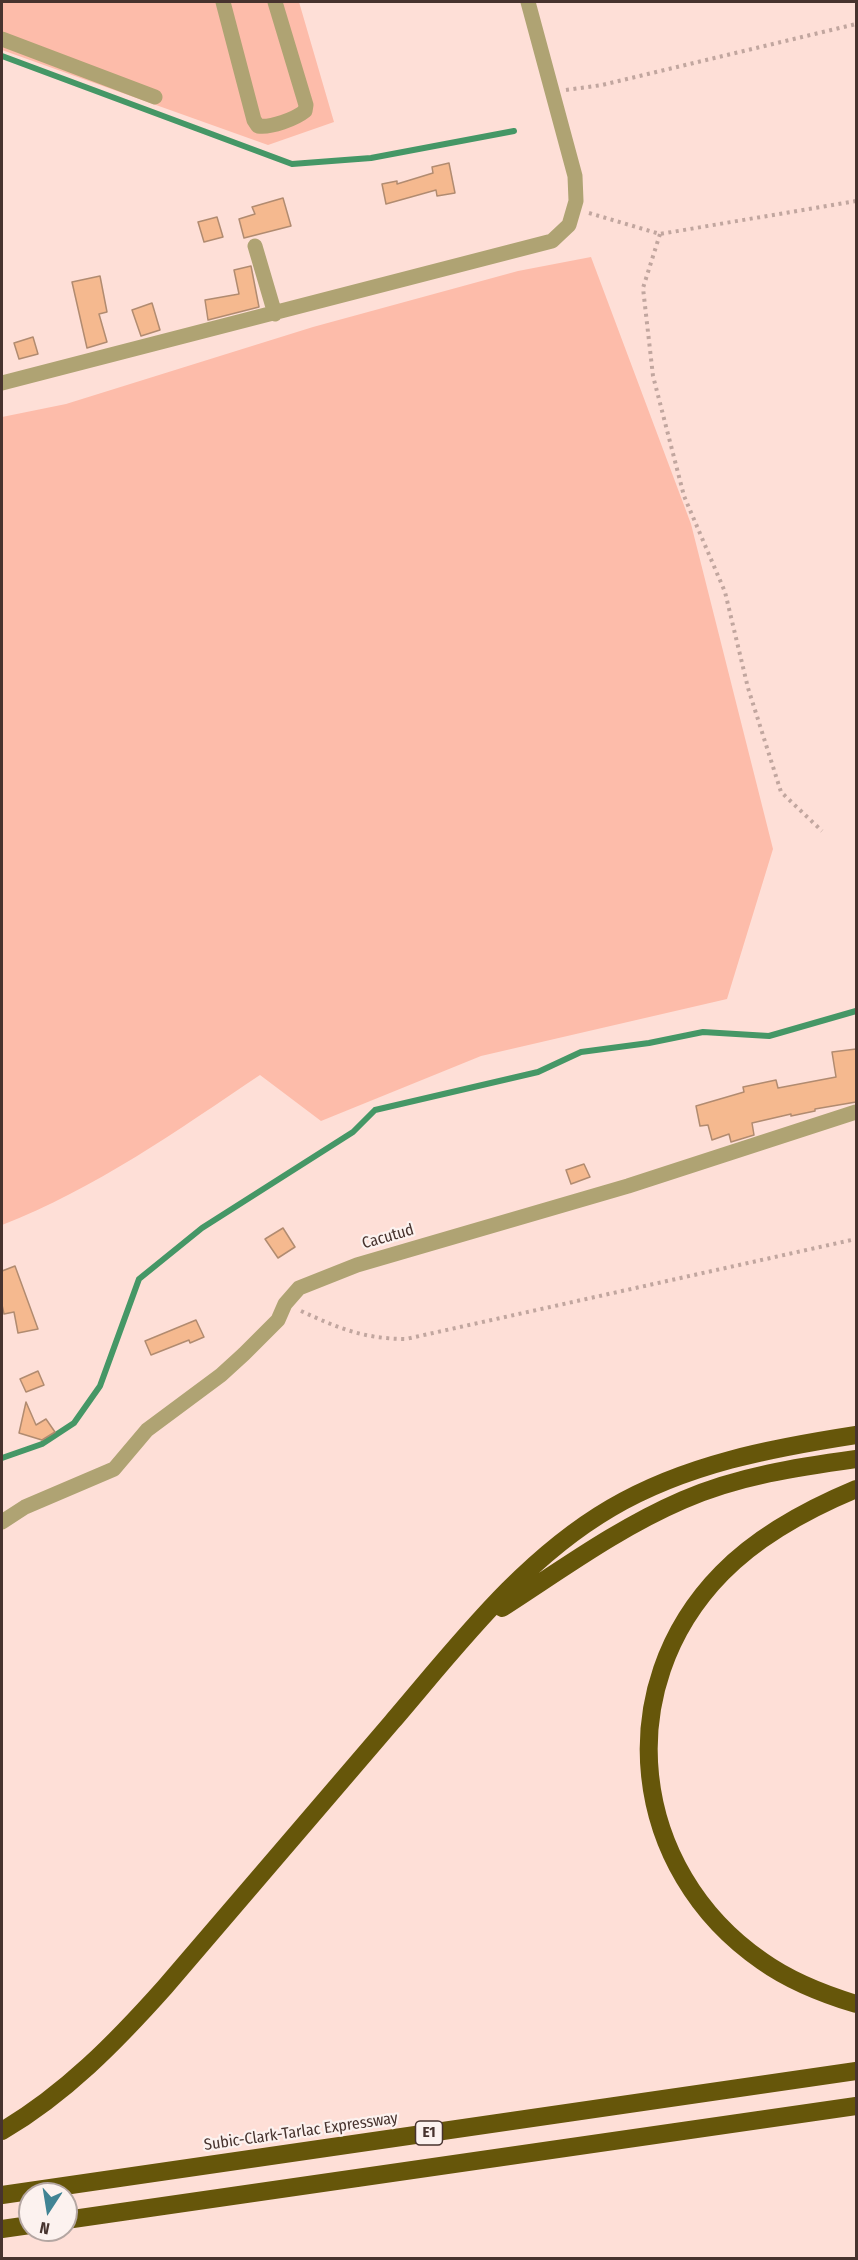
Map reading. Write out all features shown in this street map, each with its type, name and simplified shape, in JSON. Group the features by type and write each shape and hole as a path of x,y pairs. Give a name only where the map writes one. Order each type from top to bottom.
{"highway":[{"path":"2,2131 23,2119 73,2081 122,2035 165,1988 476,1625 557,1544 581,1527 641,1492 676,1476 742,1456 856,1435"},
{"path":"476,1625 618,1533 683,1500 774,1472 856,1459"},
{"path":"856,1489 812,1509 761,1540 709,1588 685,1622 664,1664 652,1706 648,1747 650,1782 659,1824 678,1867 703,1906 720,1925 761,1961 798,1982 856,2004"},
{"name":"Subic-Clark-Tarlac Expressway","path":"2,2195 856,2071"},
{"name":"E1","path":"78,2218 856,2106"},
{"path":"2,2229 18,2227"}],"street":[{"path":"223,2 254,120 258,126 264,127 299,115 305,111 306,105 275,2"},
{"path":"2,383 552,241 569,225 576,201 575,176 528,2"},
{"path":"2,39 155,97"},
{"path":"255,246 274,314"},
{"name":"Cacutud","path":"2,1522 42,1499 114,1468 147,1430 244,1354 278,1320 285,1304 299,1288 357,1265 628,1186 856,1112"}],"path":[{"path":"554,92 614,83 856,24"},
{"path":"574,208 660,234 856,201"},
{"path":"660,234 643,288 653,376 684,496 725,592 748,688 781,792 822,831"},
{"path":"285,1304 364,1337 406,1339 856,1239"}],"shaded area":[{"path":"2,2 299,2 334,122 268,145 2,50"},
{"path":"591,257 691,524 773,849 727,999 481,1056 321,1121 260,1075 167,1137 103,1176 2,1225 2,417 66,404 313,327 518,271"}],"building":[{"path":"449,163 455,193 437,196 436,190 386,204 382,184 397,181 397,184 433,173 432,167"},
{"path":"283,198 291,226 244,238 239,219 255,214 252,207"},
{"path":"217,217 223,237 204,242 198,222"},
{"path":"251,266 259,307 208,320 205,300 239,294 234,270"},
{"path":"100,276 107,312 99,314 107,342 87,348 72,282"},
{"path":"152,303 160,330 141,336 132,310"},
{"path":"33,337 38,354 19,359 14,343"},
{"path":"856,1049 856,1102 752,1123 754,1135 731,1142 729,1134 712,1140 708,1125 700,1126 696,1106 744,1092 743,1087 776,1080 778,1088 836,1077 832,1052"},
{"path":"584,1164 590,1177 571,1184 566,1170"},
{"path":"283,1228 295,1247 278,1258 265,1239"},
{"path":"15,1266 38,1329 18,1333 14,1312 4,1314 2,1305 2,1271"},
{"path":"196,1320 204,1337 190,1343 189,1340 151,1355 145,1341"},
{"path":"38,1371 44,1385 26,1392 20,1379"},
{"path":"26,1402 36,1425 46,1419 55,1432 42,1440 19,1433"}],"waterway":[{"path":"2,56 292,164 371,158 514,131"},
{"path":"2,1458 42,1444 74,1423 100,1386 139,1279 202,1228 353,1132 375,1110 538,1072 581,1052 649,1043 703,1032 769,1036 856,1011"}]}
